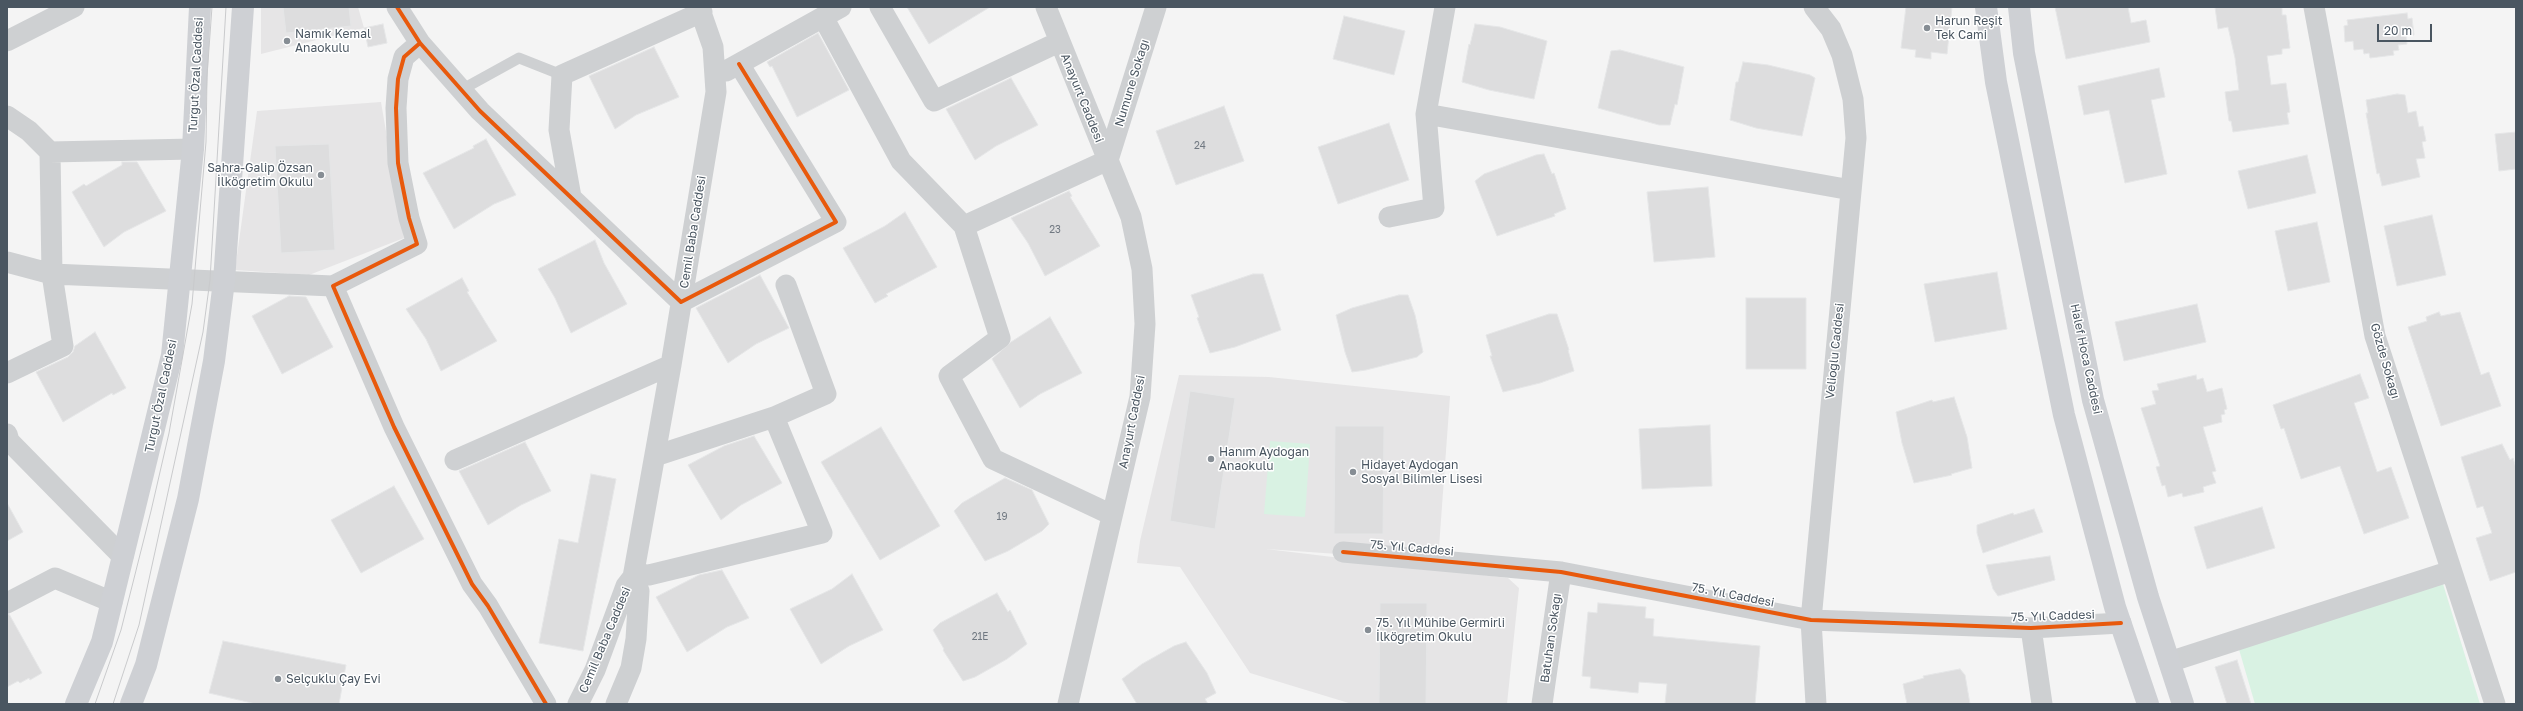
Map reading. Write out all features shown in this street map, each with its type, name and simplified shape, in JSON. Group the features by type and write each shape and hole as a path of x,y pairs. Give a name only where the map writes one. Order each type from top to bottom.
{"street":[{"path":"7,42 74,7"},
{"name":"Turgut Özal Caddesi","path":"76,704 102,642 172,355 193,150 200,7"},
{"path":"131,704 146,664 188,499 214,361 224,281 243,7"},
{"path":"397,7 420,43 480,111 681,302 836,222 739,64"},
{"path":"716,77 841,7"},
{"path":"880,7 934,101 1059,42"},
{"name":"Anayurt Caddesi","path":"1046,7 1131,217 1137,242 1146,324 1140,397 1068,704"},
{"name":"Numune Sokağı","path":"1108,160 1156,7"},
{"path":"1389,217 1434,208 1426,114 1445,7"},
{"name":"Velioğlu Caddesi","path":"1814,7 1831,29 1837,42 1853,99 1856,138 1811,620 1816,704"},
{"path":"1986,7 1996,82 2064,415 2121,623 2148,704"},
{"name":"Halef Hoca Caddesi","path":"2019,7 2024,53 2093,400 2148,597 2183,704"},
{"name":"Gözde Sokağı","path":"2314,7 2375,336 2495,704"},
{"path":"571,197 558,130 562,75 701,10"},
{"name":"Cemil Baba Caddesi","path":"578,704 595,670 626,586 634,575 671,365 716,92 713,47 701,10"},
{"path":"823,17 901,161 964,226 1000,338 949,376 993,459 1112,515"},
{"path":"7,262 52,274 333,286 417,244 400,177 396,108 398,79 404,57 420,43"},
{"path":"1426,114 1851,190"},
{"path":"7,116 29,131 50,152 52,274 63,346 7,373"},
{"path":"50,152 193,150"},
{"path":"964,226 1108,160"},
{"path":"654,456 774,417 826,394 786,285"},
{"path":"333,286 394,427 472,584 488,606 546,704"},
{"path":"455,460 671,365"},
{"path":"634,575 649,575 822,533 774,417"},
{"path":"8,439 123,557"},
{"name":"75. Yıl Caddesi","path":"1343,552 1561,572 1811,620 2031,628 2121,623"},
{"path":"2169,662 2452,571"},
{"name":"Batuhan Sokağı","path":"1542,704 1561,572"},
{"name":"Cemil Baba Caddesi","path":"616,704 631,668 636,639 639,591 634,575"},
{"path":"7,603 56,578 112,602"},
{"path":"2031,628 2042,704"},
{"path":"588,704 595,704"}],"lane":[{"path":"461,90 519,58 562,75"}],"shaded area":[{"name":"Namık Kemal Anaokulu","path":"261,7 358,7 364,28 261,54"},
{"name":"Sahra-Galip Özsan İlköğretim Okulu","path":"381,102 404,238 309,275 235,270 257,111"},
{"path":"1179,375 1269,377 1450,396 1438,561 1266,549 1508,578 1519,588 1507,704 1352,704 1250,673 1180,567 1137,563 1140,541"}],"green space":[{"path":"1270,441 1310,444 1305,517 1264,514"},
{"path":"2443,584 2480,704 2255,704 2238,646"}],"building":[{"path":"283,7 349,7 351,26 286,33"},
{"path":"907,7 990,7 929,44"},
{"name":"Harun Reşit Tek Cami","path":"1906,7 1952,7 1947,54 1931,52 1931,59 1915,57 1916,50 1901,48"},
{"path":"2055,7 2128,7 2131,23 2146,20 2150,42 2066,59"},
{"path":"2215,7 2282,7 2282,15 2286,15 2290,48 2282,49 2282,54 2267,56 2271,85 2286,83 2290,112 2287,113 2289,124 2233,132 2231,121 2229,121 2225,92 2239,90 2235,58 2228,27 2218,29"},
{"path":"2407,13 2408,19 2412,18 2414,35 2406,35 2407,44 2398,45 2399,50 2393,51 2394,55 2370,58 2369,53 2364,54 2363,49 2354,50 2353,41 2345,42 2344,26 2348,25 2347,20"},
{"path":"1344,16 1405,31 1394,75 1333,59"},
{"path":"383,24 387,43 368,47 364,28"},
{"path":"1475,24 1500,27 1547,41 1534,99 1489,90 1462,82 1469,44 1470,45"},
{"path":"818,33 849,90 797,117 772,66 770,67 767,62"},
{"path":"654,47 679,97 636,115 615,129 589,76"},
{"path":"1620,50 1684,67 1677,105 1675,104 1670,125 1659,125 1598,108 1611,51"},
{"path":"1743,62 1768,65 1810,75 1815,78 1802,136 1756,128 1730,120 1736,82 1738,82"},
{"path":"2159,68 2165,97 2151,100 2167,174 2125,183 2109,110 2084,115 2078,86"},
{"path":"1011,78 1038,125 996,146 975,160 946,109"},
{"path":"2397,94 2405,95 2408,113 2416,111 2419,127 2423,126 2426,141 2422,142 2425,158 2416,159 2420,177 2382,186 2379,173 2377,174 2366,113 2368,113 2366,100"},
{"path":"1224,106 1244,161 1176,185 1156,131"},
{"path":"1389,123 1409,180 1338,204 1318,147"},
{"path":"2516,132 2516,169 2499,171 2495,134"},
{"path":"486,139 516,195 494,204 454,229 423,173 474,148 473,146"},
{"path":"329,144 335,250 281,253 275,146"},
{"path":"1544,154 1552,174 1554,173 1566,209 1554,214 1555,216 1497,236 1475,181 1484,174 1536,155"},
{"path":"2307,155 2316,193 2248,209 2238,171"},
{"path":"122,162 137,162 166,211 124,232 104,247 72,192 84,184 86,186 122,165"},
{"path":"1708,187 1715,257 1654,262 1647,192"},
{"path":"1069,191 1072,196 1070,197 1100,246 1045,276 1028,243 1011,218"},
{"path":"905,212 937,267 886,294 888,296 875,303 843,248 885,226"},
{"path":"2432,215 2446,275 2397,286 2384,226"},
{"path":"2317,222 2330,282 2288,291 2275,231"},
{"path":"595,240 604,263 627,304 571,333 555,298 538,269"},
{"path":"1997,272 2007,329 1935,342 1924,284"},
{"path":"1253,274 1263,274 1281,330 1235,347 1210,353 1197,318 1199,317 1191,295"},
{"path":"760,275 789,328 756,344 728,363 696,308"},
{"path":"462,278 469,291 467,292 497,341 441,371 426,339 406,309"},
{"path":"1399,295 1408,295 1415,315 1423,352 1417,357 1352,372 1345,352 1336,315 1352,308"},
{"path":"289,296 306,297 333,347 282,374 252,316"},
{"path":"1746,298 1806,298 1806,369 1746,369"},
{"path":"2197,304 2206,342 2124,361 2115,322"},
{"path":"2439,312 2441,316 2460,312 2481,375 2489,372 2501,406 2441,426 2408,327 2427,321 2426,317"},
{"path":"1549,314 1557,314 1569,350 1574,371 1540,383 1503,392 1490,356 1492,356 1486,335"},
{"path":"1050,317 1082,373 1040,394 1020,408 992,359 1011,342"},
{"path":"95,332 126,388 113,395 112,393 63,422 36,372 68,357 73,352 75,346"},
{"path":"2360,374 2369,398 2354,403 2377,472 2391,467 2409,518 2364,534 2340,466 2301,479 2284,428 2281,429 2273,405"},
{"path":"2196,375 2197,380 2203,378 2207,392 2222,388 2227,409 2224,410 2225,414 2221,415 2222,422 2203,427 2216,471 2212,472 2216,483 2203,487 2204,492 2183,497 2182,493 2168,497 2165,485 2162,486 2156,467 2160,466 2141,408 2156,404 2152,391 2159,390 2157,384"},
{"path":"1190,391 1235,398 1215,529 1170,521"},
{"path":"1954,397 1967,437 1972,468 1951,474 1952,475 1914,483 1902,443 1896,412 1932,400 1933,402"},
{"path":"1710,425 1712,486 1642,489 1639,429"},
{"path":"1335,426 1384,426 1383,534 1334,534"},
{"path":"881,427 940,526 880,560 821,462"},
{"path":"754,436 782,483 741,505 721,520 688,465 724,446"},
{"path":"525,442 551,491 521,505 488,525 459,471"},
{"path":"2502,444 2510,460 2513,458 2516,468 2516,572 2490,581 2476,538 2492,533 2483,506 2477,508 2461,457"},
{"path":"591,474 616,479 583,651 539,643 559,539 578,543"},
{"path":"1005,478 1032,490 1049,524 1042,531 1008,551 985,561 954,511 962,503"},
{"path":"394,486 424,539 361,573 331,520"},
{"path":"7,503 23,532 7,541"},
{"path":"2262,507 2275,548 2207,569 2194,527"},
{"path":"2034,509 2043,532 1983,553 1977,533 1977,525 2013,513 2014,515"},
{"path":"2050,556 2055,580 1998,596 1993,589 1986,565"},
{"path":"722,570 749,618 727,627 687,652 656,597 699,575"},
{"path":"852,574 883,630 849,646 821,664 790,609 832,589"},
{"path":"997,593 1008,612 1010,610 1027,644 1007,659 975,677 963,681 943,650 944,649 933,630 940,623"},
{"path":"1380,603 1427,603 1426,704 1379,704"},
{"path":"1598,603 1646,607 1645,618 1654,619 1653,636 1760,646 1755,704 1665,704 1667,684 1639,682 1638,693 1590,688 1591,677 1582,676 1588,612 1597,613"},
{"path":"9,614 42,673 30,680 29,678 20,683 18,681 7,687 7,615"},
{"name":"Selçuklu Çay Evi","path":"223,641 346,665 339,704 256,704 209,693"},
{"path":"1186,642 1207,673 1216,693 1205,699 1208,704 1137,704 1122,679 1142,664 1174,646"},
{"path":"2237,660 2251,704 2227,704 2215,667"},
{"path":"1960,669 1965,675 1970,704 1907,704 1903,684 1924,678 1923,676"}],"tram line":[{"path":"95,704 121,630 151,511 169,433 192,304 206,142 207,76 212,7"},
{"path":"113,704 139,625 203,332 210,280 226,7"}],"cycle path":[{"path":"397,7 420,43 480,111 681,302 836,222 739,64"},
{"path":"420,43 404,57 398,79 396,108 398,163 409,218 417,244 333,286 394,427 472,584 488,606 546,704"},
{"path":"1343,552 1561,572 1811,620 2031,628 2121,623"}],"place":[{"name":"Harun Reşit Tek Cami","path":"1927,28"},
{"name":"Namık Kemal Anaokulu","path":"287,41"},
{"name":"Sahra-Galip Özsan İlköğretim Okulu","path":"321,175"},
{"name":"Hanım Aydoğan Anaokulu","path":"1211,459"},
{"name":"Hidayet Aydoğan Sosyal Bilimler Lisesi","path":"1353,472"},
{"name":"75. Yıl Mühibe Germirli İlköğretim Okulu","path":"1368,630"},
{"name":"Selçuklu Çay Evi","path":"278,679"}]}
